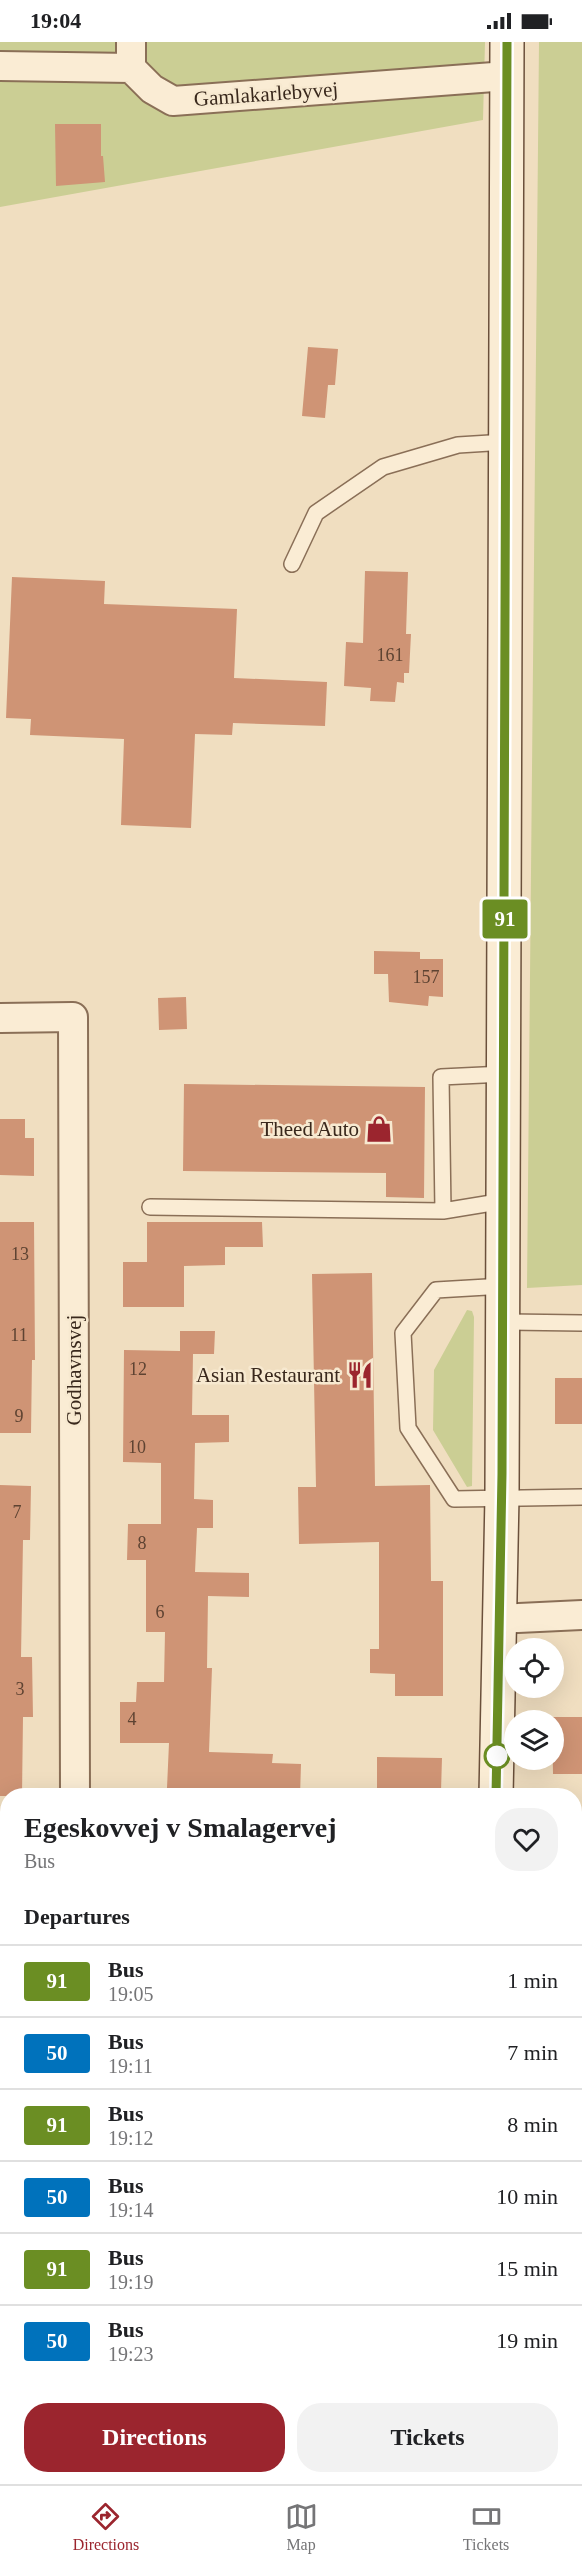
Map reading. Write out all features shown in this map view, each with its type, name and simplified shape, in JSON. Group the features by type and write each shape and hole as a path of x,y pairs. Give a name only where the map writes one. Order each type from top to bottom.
{"street":[{"path":"496,1788 504,1286 507,42"},
{"name":"Gamlakarlebyvej","path":"0,66 131,55 152,89 173,101 507,76"},
{"name":"Godhavnsvej","path":"0,1018 72,1017 75,1788"},
{"path":"499,1619 582,1615"}],"lane":[{"path":"292,564 316,513 382,467 456,446 506,442"},
{"path":"443,1211 441,1077 504,1074"},
{"path":"150,1207 443,1211 504,1201"},
{"path":"504,1286 436,1290 403,1333 408,1428 454,1499 502,1496 582,1497"},
{"path":"503,1322 582,1323"}],"green space":[{"path":"0,42 485,42 483,120 0,207"},
{"path":"539,42 582,42 582,1285 527,1288"},
{"path":"467,1310 472,1311 474,1317 472,1486 467,1487 433,1430 434,1370"}],"building":[{"path":"55,124 101,124 101,156 103,156 105,182 56,186"},
{"path":"308,347 338,349 335,385 328,385 325,418 302,416"},
{"path":"365,571 408,572 406,634 411,634 409,673 404,673 404,683 397,682 395,702 370,701 371,688 344,686 346,642 363,643"},
{"path":"12,577 105,581 104,604 237,609 234,678 327,682 325,726 233,723 232,735 195,734 191,828 121,825 124,739 30,735 31,719 6,718"},
{"path":"374,951 420,952 420,959 443,959 443,997 429,996 428,1006 389,1002 388,974 374,974"},
{"path":"186,997 187,1029 159,1030 158,998"},
{"path":"184,1084 425,1087 424,1198 386,1197 386,1173 183,1171"},
{"path":"0,1119 25,1119 25,1138 34,1138 34,1176 0,1175"},
{"path":"0,1222 34,1222 35,1360 32,1360 31,1433 0,1433"},
{"path":"147,1222 262,1222 263,1247 225,1247 225,1265 184,1266 184,1307 123,1307 123,1262 147,1262"},
{"path":"372,1273 375,1486 430,1485 431,1581 443,1581 443,1696 395,1696 395,1674 370,1673 370,1649 379,1649 379,1542 299,1544 298,1487 316,1487 312,1274"},
{"path":"180,1331 215,1331 214,1354 193,1354 192,1415 229,1415 229,1442 195,1443 194,1499 213,1500 213,1528 197,1528 195,1572 249,1573 249,1597 208,1596 207,1668 212,1668 209,1752 273,1754 272,1763 301,1764 300,1788 167,1788 169,1743 120,1743 120,1702 136,1702 137,1682 164,1682 165,1632 146,1632 146,1560 127,1560 128,1524 161,1524 161,1463 123,1462 124,1350 180,1351"},
{"path":"555,1378 582,1378 582,1424 555,1424"},
{"path":"0,1485 31,1486 30,1540 23,1540 21,1657 32,1657 33,1717 23,1717 22,1788 0,1788"},
{"path":"564,1717 582,1717 582,1774 553,1774 553,1770 564,1770"},
{"path":"377,1757 442,1758 441,1788 377,1788"}],"bus line":[{"name":"91","path":"496,1788 502,1474 507,42"}],"place":[{"name":"Theed Auto","path":"379,1129"},
{"name":"Asian Restaurant","path":"360,1375"}]}
